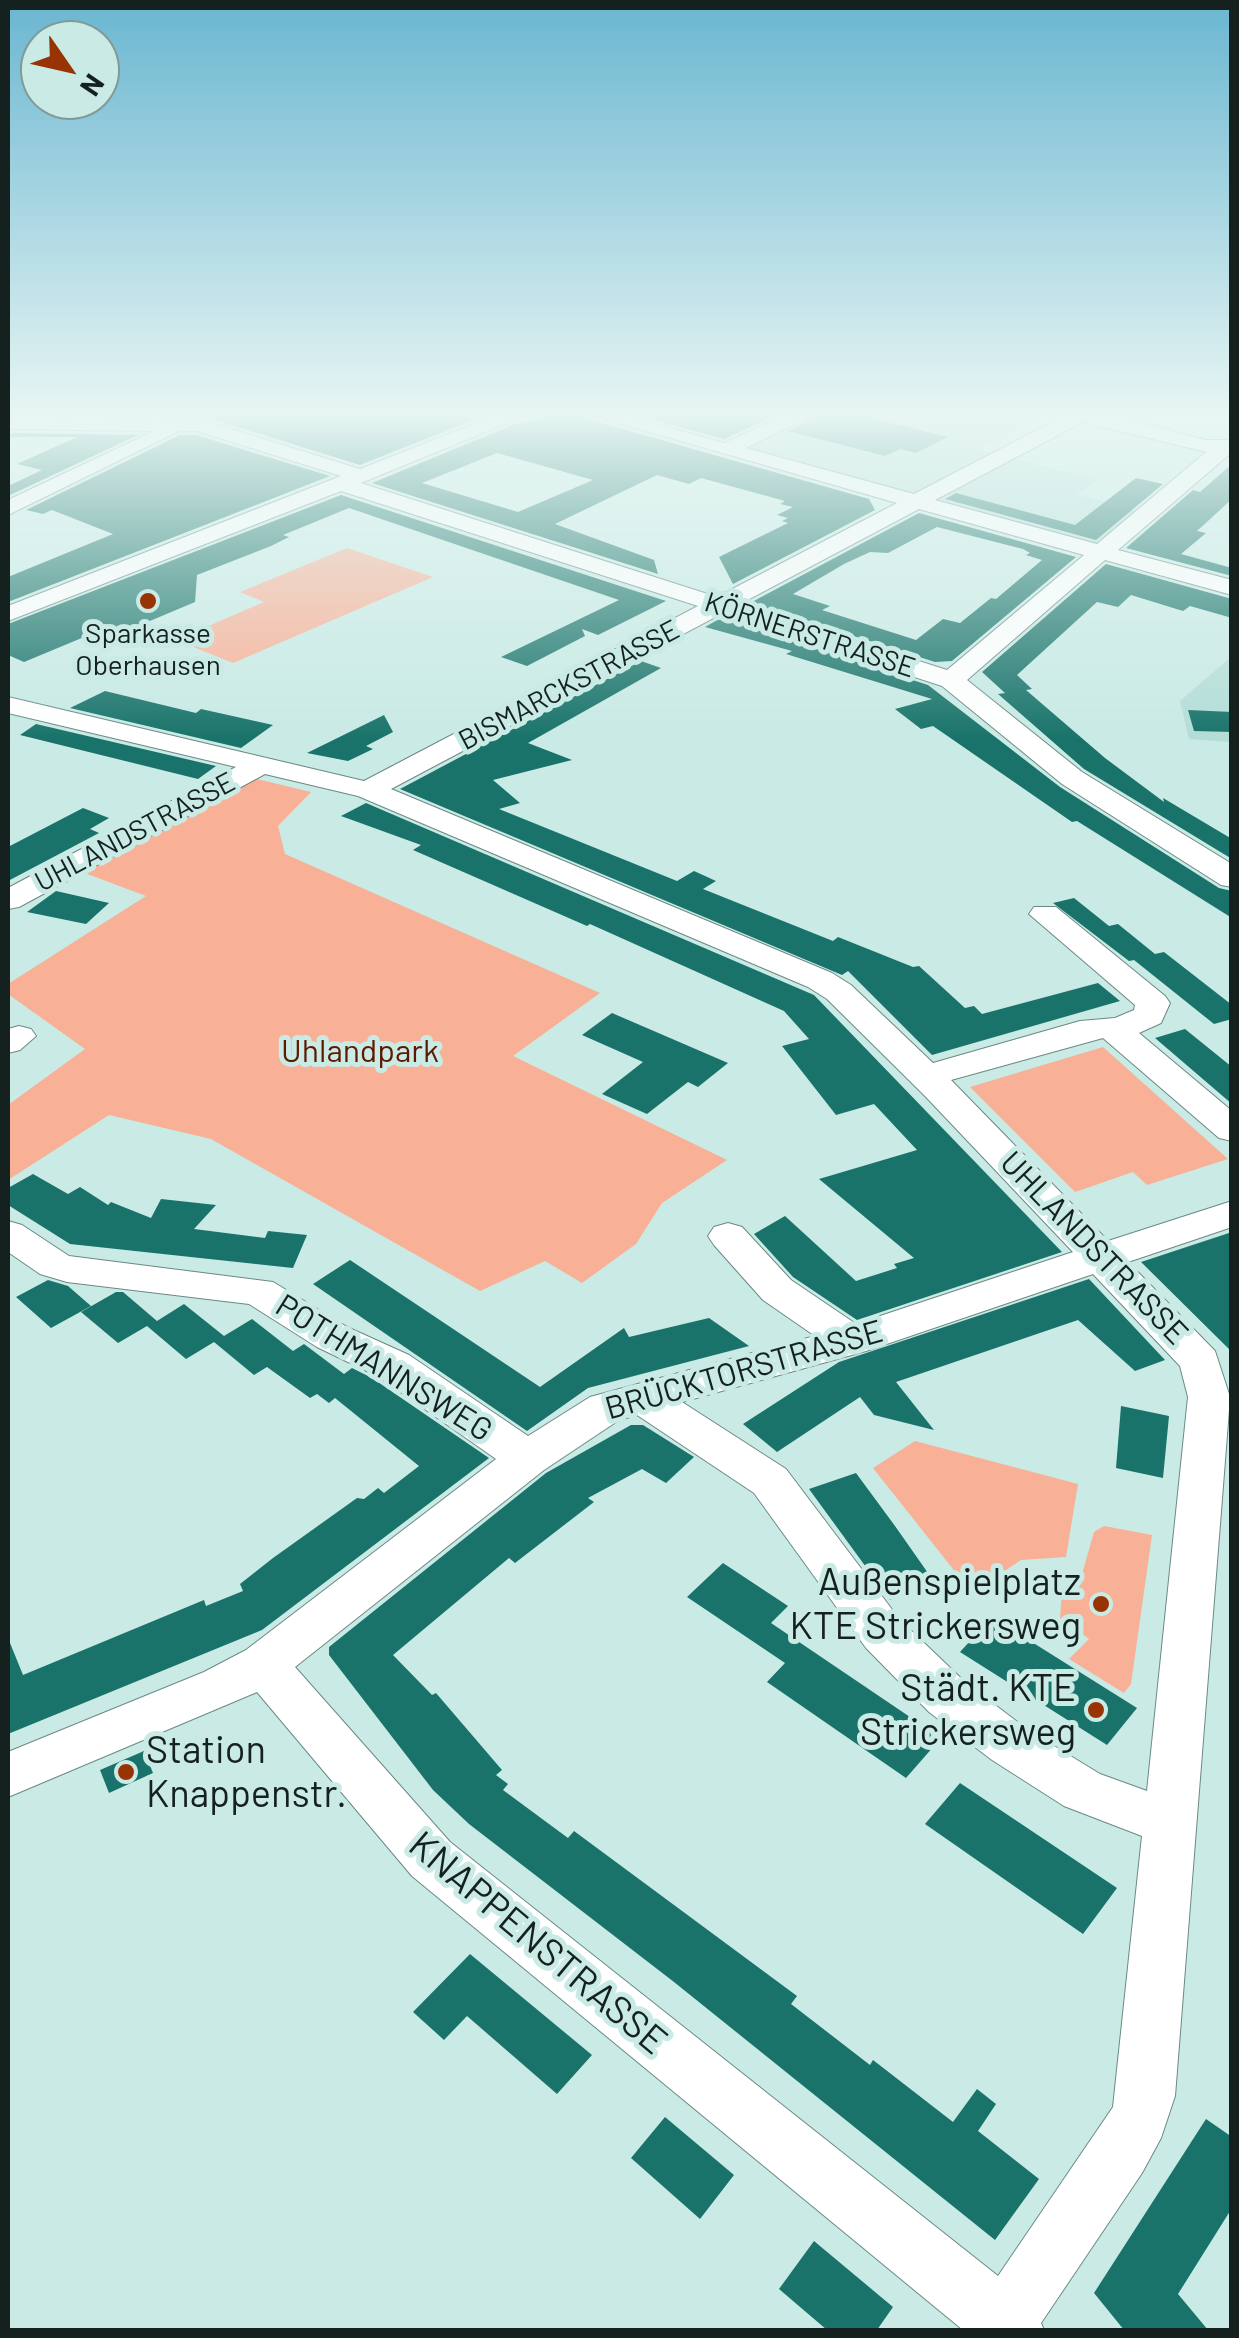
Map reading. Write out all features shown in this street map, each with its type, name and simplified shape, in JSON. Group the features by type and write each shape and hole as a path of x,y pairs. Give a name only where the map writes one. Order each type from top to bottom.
{"street":[{"path":"8,614 249,520"},
{"name":"KÖRNERSTRASSE","path":"470,520 719,606 952,680 1072,778 1232,878"},
{"name":"BISMARCKSTRASSE","path":"351,785 692,596 841,520"},
{"name":"BISMARCKSTRASSE","path":"351,785 719,606 882,520"},
{"path":"983,520 1232,588"},
{"path":"952,680 1139,520"},
{"name":"UHLANDSTRASSE","path":"16,713 351,785 820,980 852,1004 1195,1353 1209,1386 1140,2117 1008,2326"},
{"name":"UHLANDSTRASSE","path":"8,900 263,764"},
{"path":"924,1077 1092,1028 1117,1030 1149,1016 1153,1003 1045,914"},
{"path":"1117,1030 1232,1130"},
{"name":"BRÜCKTORSTRASSE","path":"264,1664 528,1458 592,1414 850,1341 1232,1214"},
{"name":"POTHMANNSWEG","path":"8,1234 54,1266 248,1290 268,1296 332,1337 394,1366 528,1458"},
{"path":"728,1236 777,1290 850,1341"},
{"path":"642,1398 770,1481 882,1634 960,1708 1082,1790 1170,1822"},
{"path":"8,1775 222,1687 264,1664"},
{"name":"KNAPPENSTRASSE","path":"264,1664 431,1859 1008,2326"}],"shaded area":[{"path":"981,520 1139,520 1100,553"},
{"path":"1231,657 1231,742 1189,739 1180,701"}],"green space":[{"path":"347,548 433,577 233,663 176,640 264,602 240,592"},
{"name":"Uhlandpark","path":"240,775 311,792 278,826 285,854 600,993 513,1056 727,1160 662,1203 636,1244 582,1283 545,1261 480,1291 211,1139 109,1115 8,1180 8,1105 85,1049 8,994 8,984 146,896 74,869"},
{"path":"1103,1047 1228,1159 1147,1185 1133,1172 1075,1192 970,1087"},
{"path":"915,1441 1078,1484 1066,1557 1021,1560 972,1593 873,1468"},
{"name":"Außenspielplatz KTE Strickersweg","path":"1104,1526 1152,1535 1131,1684 1124,1693 1069,1659 1089,1639 1060,1618 1062,1590 1082,1574 1094,1532"}],"building":[{"path":"78,520 217,520 8,602 8,577 113,534"},
{"path":"276,520 319,520 283,535 289,537 271,546 197,575 195,602 104,641 89,635 24,662 8,655 8,624"},
{"path":"385,520 418,520 666,601 598,635 582,629 585,636 527,666 501,657 619,600"},
{"path":"489,520 563,520 555,524 654,560 658,574"},
{"path":"856,520 733,584 719,557 788,523 782,521"},
{"path":"906,520 944,520 1076,557 952,661 935,662 750,603","holes":["937,527 1030,553 1026,555 1042,560 996,599 991,598 960,623 943,619 916,640 822,610 830,606 793,594 844,564 870,552 888,553"]},
{"path":"1023,520 1057,520 1075,525 1081,520 1120,520 1096,540"},
{"path":"1158,520 1209,520 1197,531 1206,533 1181,554 1232,568 1232,576 1126,548"},
{"path":"1106,564 1232,599 1232,618 1190,606 1183,611 1131,595 1118,607 1097,602 1017,675 1032,689 1026,690 1105,758 1164,802 1163,798 1232,839 1232,859 1084,769 998,694 1013,692 1005,693 982,672"},
{"path":"721,618 928,685 1060,787 1219,888 1232,891 1232,918 1077,821 1072,822 933,726 921,729 895,709 932,699 786,654 792,651 705,627"},
{"path":"641,661 661,668 528,743 572,760 493,780 520,803 499,809 677,881 694,871 716,881 703,889 833,941 838,937 919,966 965,1008 974,1006 982,1014 1098,983 1120,1001 932,1055 848,971 842,975 400,789"},
{"path":"105,691 196,713 201,709 273,725 241,748 70,708"},
{"path":"1188,710 1232,712 1232,732 1194,731"},
{"path":"384,715 393,732 366,746 373,749 348,761 307,753"},
{"path":"36,724 216,766 198,779 20,735"},
{"path":"366,803 814,995 1062,1252 857,1320 793,1277 754,1234 785,1216 856,1281 897,1268 894,1264 914,1258 819,1179 917,1150 874,1104 836,1115 782,1046 809,1039 784,1011 413,850 421,845 341,816"},
{"path":"83,808 109,818 90,829 99,833 8,881 8,847"},
{"path":"56,891 109,903 86,924 27,912"},
{"path":"1074,898 1109,926 1118,924 1155,954 1164,952 1232,1005 1232,1019 1214,1024 1134,960 1129,961 1053,903"},
{"path":"612,1013 728,1063 698,1087 688,1082 647,1114 602,1094 643,1062 582,1035"},
{"path":"1185,1029 1232,1067 1232,1104 1155,1038"},
{"path":"33,1174 68,1194 80,1187 108,1205 111,1202 151,1218 161,1199 216,1205 194,1229 265,1238 268,1231 307,1235 293,1268 70,1244 8,1205 8,1188"},
{"path":"1232,1232 1232,1352 1141,1262"},
{"path":"350,1260 540,1387 624,1328 629,1337 709,1318 749,1346 588,1388 527,1431 313,1284"},
{"path":"1089,1279 1165,1360 1135,1371 1078,1320 896,1382 934,1430 874,1415 860,1397 777,1452 743,1424 839,1362"},
{"path":"48,1280 68,1286 91,1306 51,1328 16,1297"},
{"path":"116,1292 123,1292 157,1321 184,1304 224,1336 252,1319 293,1351 304,1344 344,1374 352,1368 372,1378 489,1458 262,1630 8,1734 8,1638 23,1675 204,1600 206,1606 243,1591 240,1584 357,1498 364,1499 378,1488 384,1493 419,1466 335,1398 329,1403 317,1394 310,1398 267,1367 254,1375 214,1342 186,1359 147,1326 118,1343 81,1312"},
{"path":"1121,1406 1169,1416 1163,1478 1116,1468"},
{"path":"631,1425 643,1425 694,1457 666,1483 642,1469 588,1498 594,1502 515,1563 509,1558 393,1655 432,1695 436,1693 502,1770 496,1775 508,1784 503,1790 568,1838 574,1831 797,1996 791,2004 870,2065 873,2060 953,2122 977,2089 996,2104 978,2131 1039,2179 995,2240 674,1982 469,1824 433,1790 329,1655 329,1647 546,1473"},
{"path":"856,1473 935,1583 890,1600 809,1489"},
{"path":"723,1563 788,1606 771,1623 941,1738 906,1778 767,1682 785,1663 687,1597"},
{"path":"992,1617 1137,1708 1107,1745 960,1652"},
{"name":"Station Knappenstr.","path":"144,1751 153,1773 109,1793 100,1770"},
{"path":"960,1783 1117,1888 1083,1934 925,1824"},
{"path":"470,1954 592,2055 557,2094 467,2016 444,2040 413,2012"},
{"path":"665,2117 734,2175 700,2219 631,2158"},
{"path":"1206,2119 1232,2137 1232,2208 1178,2294 1208,2330 1124,2330 1094,2293"},
{"path":"814,2241 893,2307 877,2330 827,2330 779,2289"}],"place":[{"name":"Sparkasse Oberhausen","path":"148,601"},
{"name":"Außenspielplatz KTE Strickersweg","path":"1101,1604"},
{"name":"Städt. KTE Strickersweg","path":"1096,1710"},
{"name":"Station Knappenstr.","path":"126,1772"}]}
